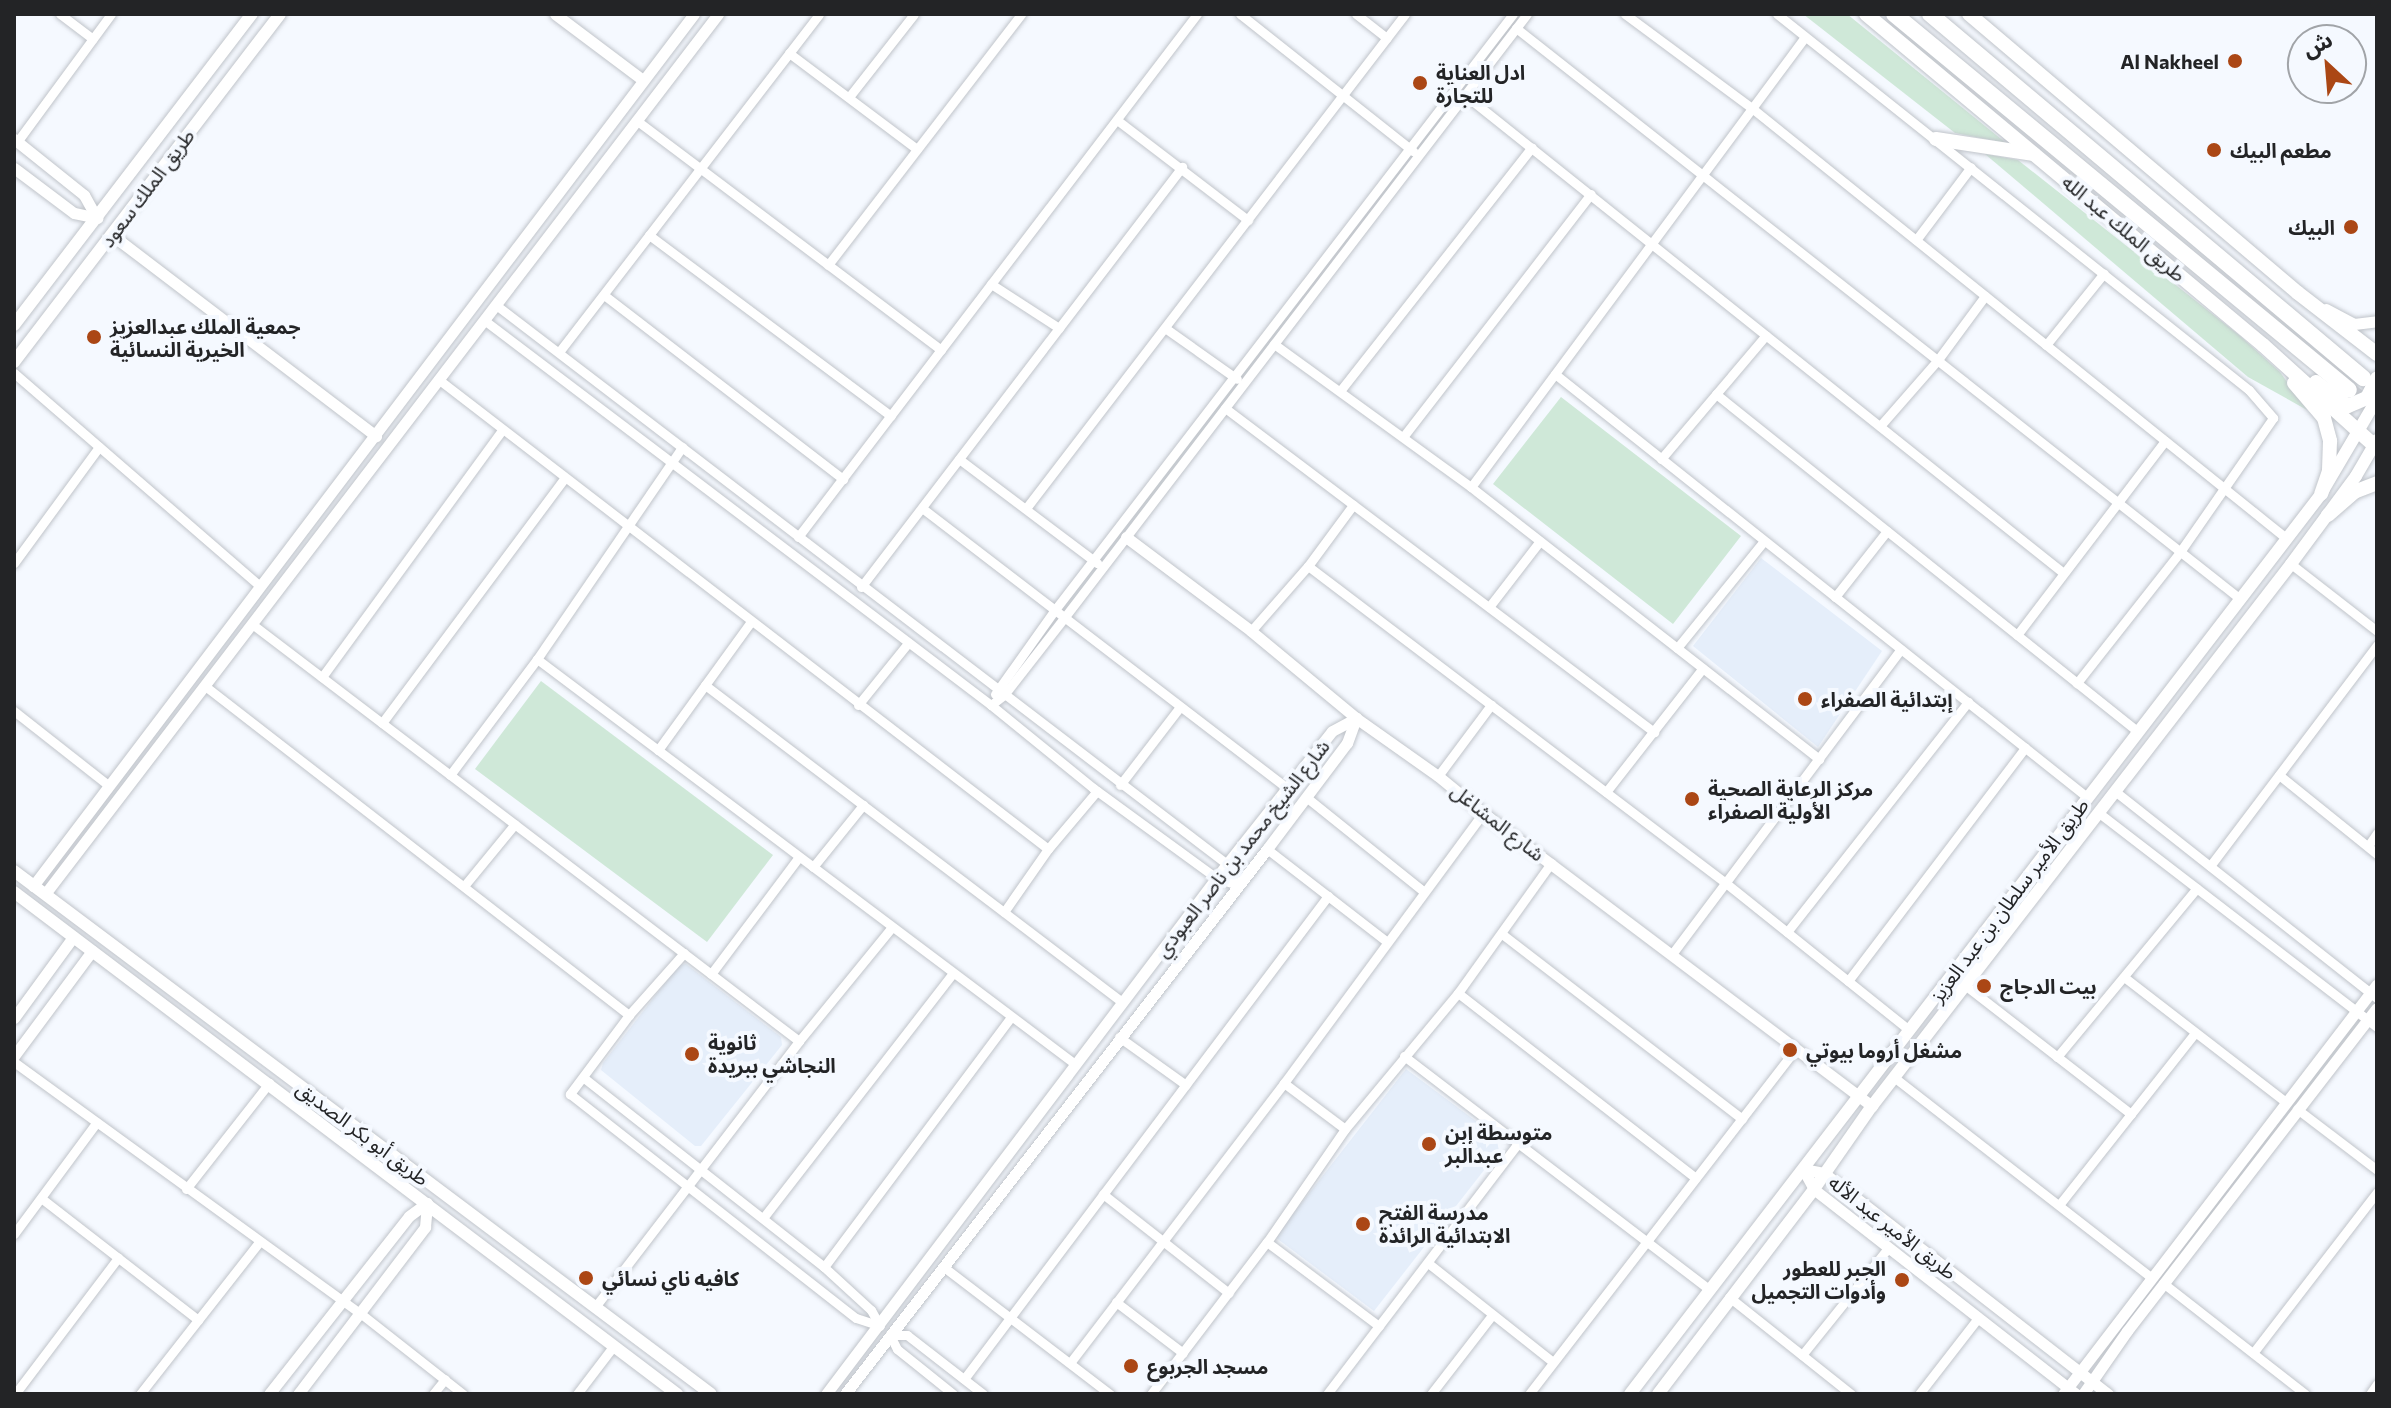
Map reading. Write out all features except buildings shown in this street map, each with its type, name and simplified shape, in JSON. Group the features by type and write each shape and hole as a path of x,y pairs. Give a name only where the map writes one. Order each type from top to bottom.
{"highway":[{"name":"طريق الملك عبد الله","path":"1894,14 2349,390"},
{"name":"طريق الملك عبد الله","path":"1930,14 2370,378"}],"main road":[{"name":"طريق الملك سعود","path":"14,362 280,14"},
{"name":"طريق الملك عبد الله","path":"1866,14 2037,154 2376,444"},
{"path":"1969,14 2298,293 2377,354"},
{"name":"طريق الملك سعود","path":"14,325 248,16"},
{"path":"1936,139 2037,154"},
{"path":"2298,293 2336,332 2377,366"},
{"path":"2263,345 2348,406 2367,398 2370,378"},
{"path":"2263,345 2324,418 2331,455 2321,494"},
{"name":"طريق الأمير سلطان بن عبد العزيز","path":"1630,1394 2321,494 2377,399"},
{"name":"طريق الأمير سلطان بن عبد العزيز","path":"1658,1394 1814,1189 1872,1106 2291,564 2376,444"},
{"path":"2328,515 2354,492 2377,483"},
{"name":"طريق أبو بكر الصديق","path":"14,871 711,1394"},
{"path":"27,902 39,890"},
{"name":"طريق أبو بكر الصديق","path":"14,892 427,1203 612,1348 677,1394"}],"street":[{"path":"60,14 93,39"},
{"path":"97,218 84,195 16,141 111,14"},
{"path":"555,14 643,80"},
{"path":"39,890 108,785 694,14"},
{"path":"39,890 205,686 718,14"},
{"path":"559,352 819,14"},
{"path":"849,97 914,14"},
{"path":"828,265 1021,14"},
{"path":"798,537 1197,14"},
{"path":"1240,14 1414,152"},
{"path":"1356,14 1387,38"},
{"path":"1027,507 1405,14"},
{"path":"1000,692 1064,618 1244,384 1513,14"},
{"path":"991,705 1054,611 1234,377 1414,152 1465,95 1527,14"},
{"path":"1625,14 1753,109 2286,538"},
{"path":"1777,14 2249,390 2273,418 2180,552 2077,683"},
{"path":"1516,28 1702,178 2239,598"},
{"path":"1471,487 1805,37"},
{"path":"789,53 917,149"},
{"path":"1465,95 2062,572"},
{"path":"636,120 941,350"},
{"path":"1117,120 1248,220"},
{"path":"1340,391 1532,147"},
{"path":"861,587 1182,167"},
{"path":"1916,240 1971,167"},
{"path":"14,168 74,213 97,218"},
{"path":"1403,437 1591,194"},
{"path":"112,235 376,436"},
{"path":"649,235 891,416"},
{"path":"2046,345 2104,273"},
{"path":"991,284 1059,328"},
{"path":"2298,293 2354,324 2377,321"},
{"path":"604,295 843,479"},
{"path":"1880,426 1937,361 1985,296"},
{"path":"474,303 496,305 559,352 861,587 1227,864 1239,885"},
{"path":"474,303 484,320 991,705 1097,791 1218,879 1239,885"},
{"path":"1165,328 1244,384"},
{"path":"1661,459 1766,335"},
{"path":"1274,344 1471,487 1819,759"},
{"path":"14,373 259,585"},
{"path":"1555,374 2087,797"},
{"path":"438,379 750,623 1048,849"},
{"path":"1716,394 2137,731"},
{"path":"1225,408 1654,732"},
{"path":"322,677 502,430"},
{"path":"2017,635 2062,572 2119,504 2165,441"},
{"path":"14,563 99,447"},
{"path":"450,775 537,659 682,447"},
{"path":"959,459 1027,507 1102,568"},
{"path":"382,723 564,479"},
{"path":"1251,631 1308,566 1353,505"},
{"path":"922,508 1288,789"},
{"path":"1835,597 1887,531"},
{"name":"شارع المشاغل","path":"1126,537 1251,631 1356,718 1438,776 1872,1106"},
{"path":"1489,607 1540,541"},
{"path":"1677,648 1764,541"},
{"path":"2291,564 2377,631"},
{"path":"1308,566 1727,884 1909,1030"},
{"path":"658,750 750,623"},
{"path":"252,624 799,1041"},
{"path":"858,705 908,643"},
{"path":"2210,866 2377,645"},
{"path":"1672,954 1901,649"},
{"path":"537,659 1075,1064"},
{"path":"1606,792 1703,668"},
{"path":"705,685 1122,1002"},
{"path":"205,686 629,1015"},
{"path":"1787,932 1968,702"},
{"path":"1438,776 1491,705"},
{"path":"1120,785 1179,708"},
{"path":"14,711 108,785"},
{"name":"شارع الشيخ محمد بن ناصر العبودي","path":"826,1394 1227,864 1332,731 1356,718"},
{"name":"شارع الشيخ محمد بن ناصر العبودي","path":"845,1394 1267,849 1347,743 1356,718"},
{"path":"1848,981 2025,748"},
{"path":"2279,775 2377,854"},
{"path":"1004,912 1048,849 1097,791"},
{"path":"2069,1392 2079,1371 2375,991 2116,792"},
{"path":"1306,797 1424,892"},
{"path":"813,867 863,805"},
{"path":"1070,1363 1284,1083 1483,813"},
{"path":"2099,813 2372,1023"},
{"path":"464,886 515,824"},
{"path":"2368,846 2377,833"},
{"path":"1267,849 1386,941"},
{"path":"711,974 799,857"},
{"path":"1151,1394 1267,1242 1345,1129 1458,993 1551,863"},
{"path":"2057,1057 2197,888"},
{"path":"964,1379 1328,896"},
{"path":"595,1307 799,1041 892,927"},
{"path":"1502,934 1742,1119"},
{"path":"14,1018 73,937"},
{"path":"92,951 14,1059 186,1189 360,1313 463,1394"},
{"path":"684,953 629,1015 570,1094 856,1318 880,1326"},
{"path":"763,1218 953,973"},
{"path":"2124,977 2286,1102"},
{"path":"1966,986 2131,1114"},
{"path":"1458,993 1696,1178"},
{"path":"2083,1394 2163,1283 2297,1109 2372,1023 2377,1008"},
{"path":"824,1267 1011,1017"},
{"path":"2059,1205 2194,1034"},
{"path":"1119,1037 1186,1085"},
{"path":"1529,1394 1795,1050"},
{"path":"1404,1056 1710,1290"},
{"path":"584,1078 824,1267 871,1310 880,1326"},
{"path":"1895,1078 2151,1277"},
{"path":"186,1189 269,1083"},
{"path":"1284,1083 1345,1129"},
{"path":"2297,1109 2377,1170"},
{"path":"14,1234 97,1122"},
{"path":"1327,1394 1517,1145"},
{"name":"طريق الأمير عبد الأله","path":"1803,1169 1824,1173 2108,1394"},
{"name":"طريق الأمير عبد الأله","path":"1803,1169 1814,1189 2069,1392"},
{"path":"2253,1353 2377,1192"},
{"path":"1103,1194 1229,1293"},
{"path":"41,1198 198,1320"},
{"path":"269,1394 409,1216 427,1203"},
{"path":"298,1394 425,1227 427,1203"},
{"path":"140,1394 259,1242"},
{"path":"1267,1242 1379,1326"},
{"path":"1802,1355 1888,1248"},
{"path":"15,1394 118,1258"},
{"path":"1428,1263 1553,1362"},
{"path":"945,1268 1110,1394"},
{"path":"2163,1283 2305,1394"},
{"path":"1729,1297 1851,1394"},
{"path":"1116,1302 1183,1353"},
{"path":"1431,1394 1492,1315"},
{"path":"1919,1394 1978,1318"},
{"path":"950,1393 897,1349 890,1335 907,1335 983,1394"},
{"path":"577,1394 612,1348"},
{"path":"433,1394 445,1379"},
{"path":"2370,1394 2377,1384"}],"shaded area":[{"name":"إبتدائية الصفراء","path":"1761,558 1882,651 1818,747 1693,646"},
{"name":"ثانوية النجاشي ببريدة","path":"686,964 781,1037 782,1045 701,1146 695,1146 601,1070 603,1063 679,965"},
{"path":"1406,1069 1496,1136 1499,1151 1374,1311 1275,1237"}],"green space":[{"path":"1803,14 1847,14 2006,143 1955,133"},
{"path":"1985,154 2018,160 2239,335 2280,372 2307,410 2248,377"},
{"path":"1561,397 1741,536 1673,624 1493,484"},
{"path":"541,681 773,855 707,942 475,769"}],"tunnel":[{"path":"2349,390 2377,413"}],"place":[{"name":"Al Nakheel","path":"2235,61"},
{"name":"ادل العناية للتجارة","path":"1420,83"},
{"name":"مطعم البيك","path":"2214,150"},
{"name":"البيك","path":"2351,227"},
{"name":"جمعية الملك عبدالعزيز الخيرية النسائية","path":"94,337"},
{"name":"إبتدائية الصفراء","path":"1805,699"},
{"name":"مركز الرعاية الصحية الأولية الصفراء","path":"1692,799"},
{"name":"بيت الدجاج","path":"1984,986"},
{"name":"مشغل أروما بيوتي","path":"1790,1050"},
{"name":"ثانوية النجاشي ببريدة","path":"692,1054"},
{"name":"متوسطة إبن عبدالبر","path":"1429,1144"},
{"name":"مدرسة الفتح الابتدائية الرائدة","path":"1363,1224"},
{"name":"كافيه ناي نسائي","path":"586,1278"},
{"name":"الجبر للعطور وأدوات التجميل","path":"1902,1280"},
{"name":"مسجد الجربوع","path":"1131,1366"}]}
